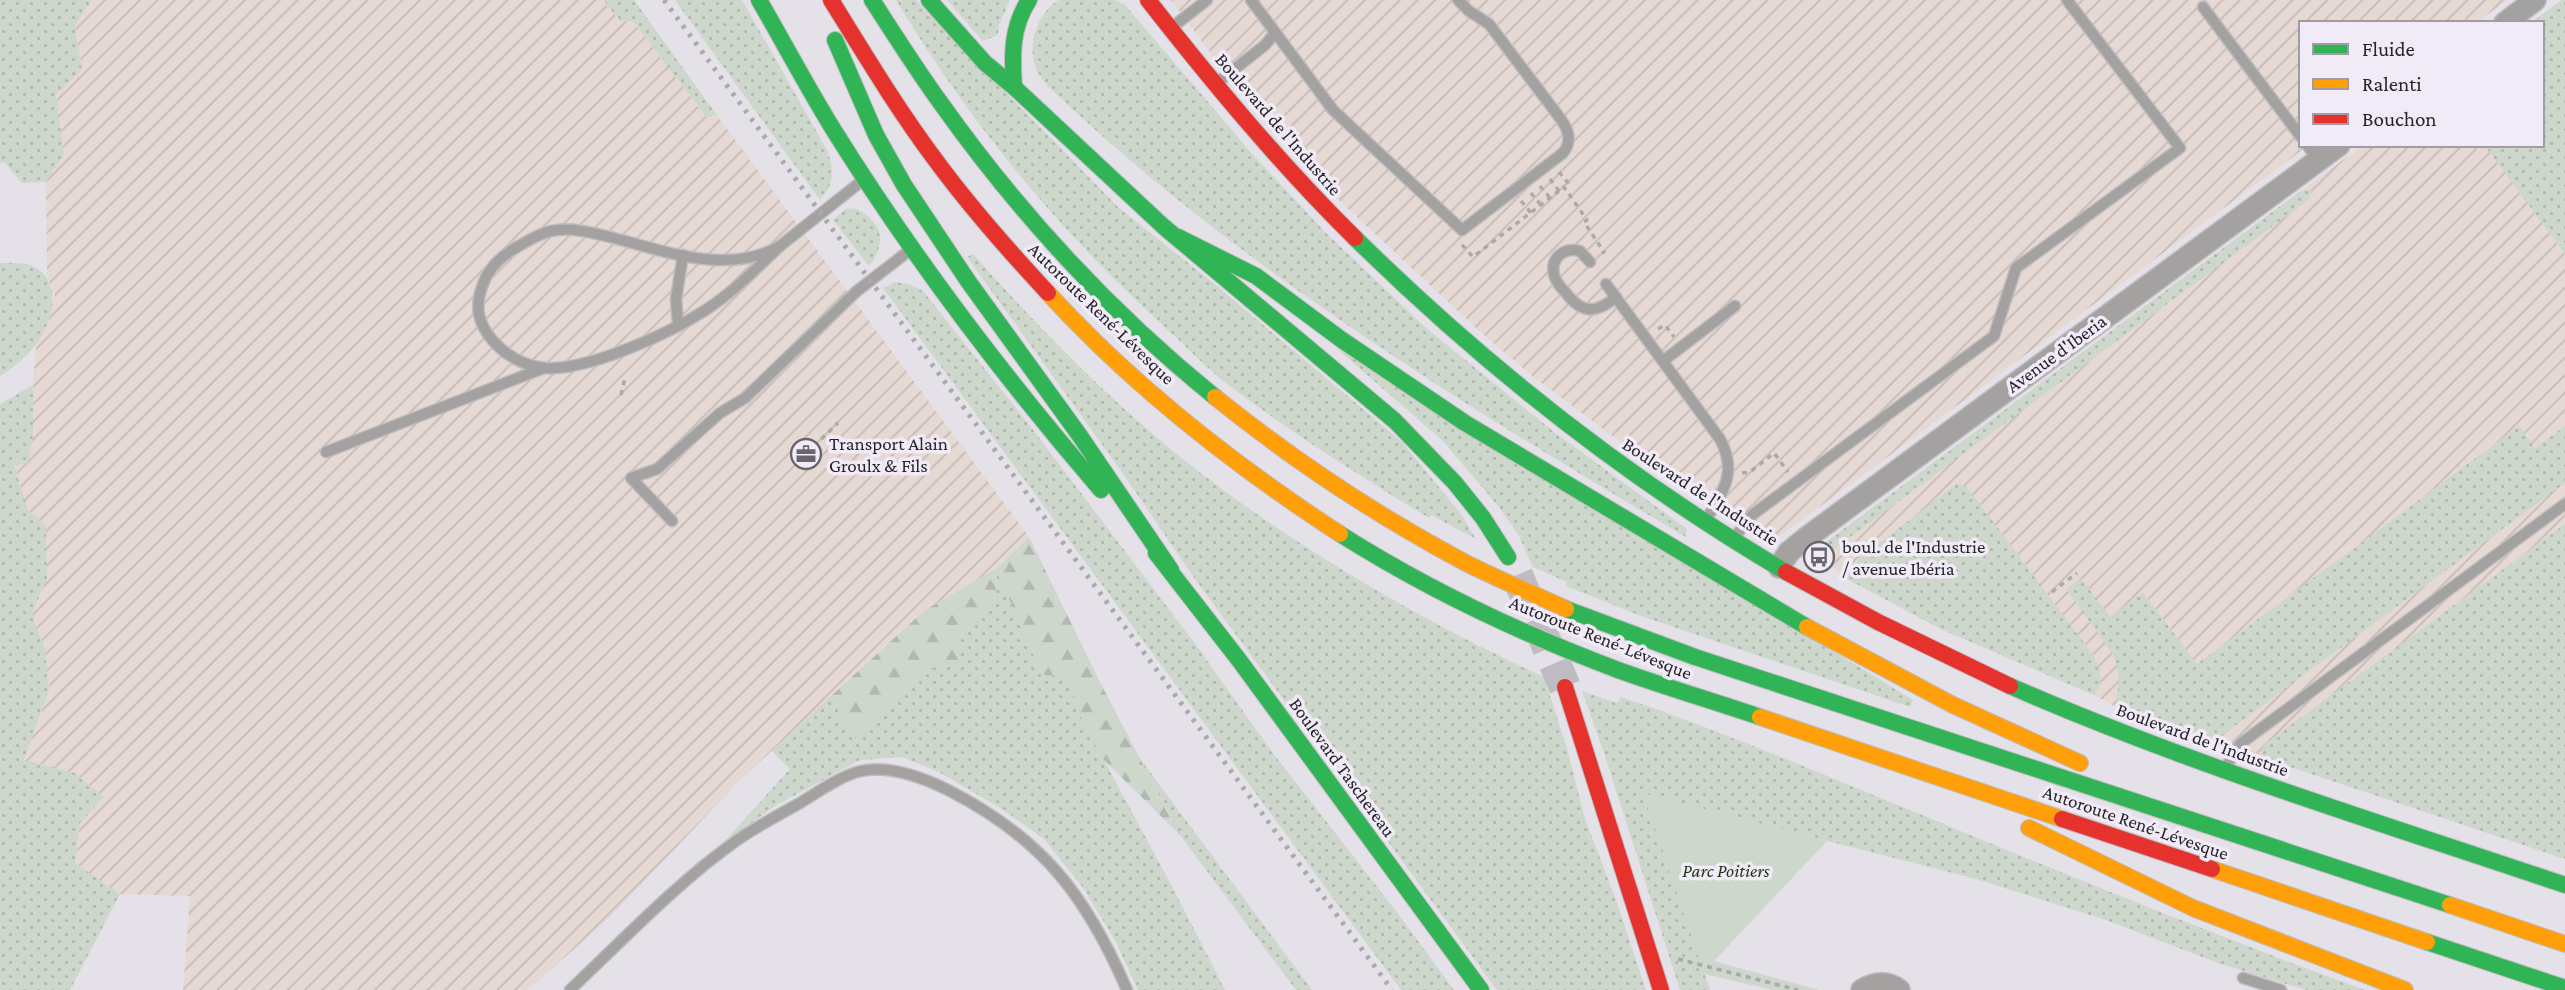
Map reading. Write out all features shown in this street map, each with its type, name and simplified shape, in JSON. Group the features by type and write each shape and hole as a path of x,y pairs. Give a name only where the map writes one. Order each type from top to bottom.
{"main road":[{"path":"759,0 832,126 912,249 1065,449 1171,570"},
{"path":"819,0 866,114 904,185 961,272 1080,436 1171,570"},
{"name":"Autoroute René-Lévesque","path":"831,0 880,80 949,178 1016,258 1125,370 1260,479 1370,553 1457,600 1531,635 1656,684 2565,988"},
{"name":"Autoroute René-Lévesque","path":"872,0 930,90 978,157 1052,245 1102,298 1229,411 1359,503 1426,542 1515,587 1641,639 2565,944"},
{"path":"929,0 985,63 1051,123 1178,237 1423,445 1471,499 1508,556"},
{"path":"1014,87 1014,30 1017,19 1029,0"},
{"name":"Boulevard de l'Industrie","path":"1148,0 1214,85 1311,195 1450,329 1588,440 1705,523 1779,567 1916,641 2075,714 2225,770 2565,885"},
{"path":"1178,237 1256,276 1342,340 1455,416 1792,619 1953,705 2089,767"},
{"name":"Boulevard Taschereau","path":"1171,570 1481,990"},
{"path":"1565,687 1661,990"},
{"path":"1902,767 2193,908 2404,990"},
{"path":"2114,778 2238,834"}],"street":[{"path":"2506,13 2535,0"},
{"name":"Avenue d'Iberia","path":"1779,567 1789,552 1805,539 2313,153 2332,147"},
{"path":"1862,990 1874,984 1884,984 1899,990"}],"lane":[{"path":"1170,29 1208,0"},
{"path":"1251,0 1333,110 1462,230 1563,152 1567,148 1569,134 1489,23 1462,4"},
{"path":"1462,4 1477,0"},
{"path":"1733,540 1752,515 1994,336 2016,268 2180,148 2067,0"},
{"path":"2203,6 2299,135"},
{"path":"1214,85 1265,45 1275,33"},
{"path":"326,452 544,368 564,367 596,359 678,325 704,311 865,178"},
{"path":"544,368 514,359 499,347 481,324 478,313 478,298 485,278 501,258 541,234 556,230 583,231 707,260 729,260 768,253 780,246"},
{"path":"672,521 631,478 657,469 720,413 744,398 857,291 912,249"},
{"path":"1594,259 1580,251 1562,252 1555,263 1555,277 1574,304 1584,310 1600,307 1616,297"},
{"path":"678,325 676,299 683,255"},
{"path":"1606,284 1726,450 1729,473 1727,483 1705,523"},
{"path":"1663,361 1735,306"},
{"path":"2225,770 2240,744 2565,504"},
{"path":"570,990 679,889 736,842 824,789 851,775 872,770 913,775 975,804 1010,828 1049,862 1098,927 1128,990"},
{"path":"2243,978 2281,990"}],"path":[{"path":"1473,257 1569,184 1560,172"},
{"path":"1564,187 1587,220 1584,222 1604,252 1594,259"},
{"path":"621,395 625,378"},
{"path":"814,446 838,423"},
{"path":"1740,473 1750,472 1774,453 1789,472"},
{"path":"2052,592 2077,573"},
{"path":"1673,958 1798,990"}],"shaded area":[{"path":"92,0 602,0 620,21 633,21 706,117 716,114 1029,537 997,568 925,610 740,780 611,916 528,990 183,990 190,896 120,894 75,864 80,823 104,797 75,773 24,761 49,690 45,650 32,614 47,578 14,464 28,463 36,345 47,325 55,295 47,276 46,182 64,154 56,95 82,70 75,25"},
{"path":"1171,0 2507,0 2479,21 2299,21 2299,147 2306,147 1878,464 1772,539 1698,495 1535,378 1477,329 1311,174 1249,104"},
{"path":"2565,0 2565,859 2272,760 2210,744 2116,707 1941,629 1847,579 1817,555 1815,552 1818,548 2360,147 2544,147 2544,21 2534,21"}],"green space":[{"path":"0,0 92,0 75,25 82,70 56,95 64,154 46,182 22,183 4,162 0,164"},
{"path":"603,0 634,0 716,114 707,118 633,21 620,21"},
{"path":"675,0 742,0 828,152 832,178 820,200"},
{"path":"896,0 916,0 1119,208 1217,286 1402,442 1461,514 1476,539 1431,515 1429,518 1353,471 1230,386 1206,366 1090,254 1020,175 955,91"},
{"path":"947,0 1010,0 999,25 998,35 983,41"},
{"path":"1059,0 1115,0 1126,6 1254,156 1326,233 1425,327 1554,432 1687,529 1686,537 1411,368 1279,277 1151,178 1068,105 1039,74 1033,55 1035,33 1044,14"},
{"path":"2565,0 2565,254 2485,147 2544,147 2544,21 2534,21"},
{"path":"2312,190 2307,201 1826,555 1817,555 1815,552 1818,548 2299,192"},
{"path":"854,208 871,219 879,232 879,248 869,266 833,220 845,209"},
{"path":"973,254 1053,340 1109,394 1167,446 1237,500 1321,557 1410,609 1544,677 1568,752 1585,819 1646,990 1497,990 1195,579 1124,475 967,257"},
{"path":"0,263 33,266 49,281 53,302 48,323 37,343 10,370 0,376"},
{"path":"895,282 909,284 923,291 1034,431 1196,645 1272,752 1454,990 1401,990 883,288"},
{"path":"1334,346 1913,700 1910,707 1641,616 1566,586 1567,582 1533,567 1518,534 1498,506 1443,441"},
{"path":"33,385 33,435 28,463 14,465 28,510 46,526 47,578 32,614 45,650 49,690 24,760 75,773 104,797 80,823 75,863 120,894 70,990 0,990 0,404"},
{"path":"2519,426 2535,448 2565,426 2565,483 2210,744 2116,707 2119,677 2114,656 2066,589 2081,578 2110,617 2143,592 2197,664"},
{"path":"1956,484 1967,487 2094,656 2100,671 2100,681 2094,695 1941,629 1847,579 1859,559"},
{"path":"2565,524 2565,859 2261,757 2261,750 2266,743"},
{"path":"1029,537 1102,686 1180,835 1103,759 1083,723 1068,677 1042,675 997,570 996,598 960,631 961,664 940,664 913,681 855,739 830,697 925,610 997,568"},
{"path":"997,568 1042,675 1068,677 1084,723 1225,990 1138,990 1116,942 1084,889 1045,840 1002,809 939,772 902,757 860,760 775,806 721,845 790,769 772,751 830,697 855,738 913,681 940,664 960,631 996,598"},
{"path":"1582,691 1617,703 1621,697 1697,724 2143,905 2365,990 2306,990 2218,963 2106,920 1976,879 1644,794 1710,990 1680,990"},
{"path":"1141,760 1312,990 1296,990 1180,835"},
{"name":"Parc Poitiers","path":"1643,793 1827,841 1714,961 1819,990 1773,990 1704,974"}],"tunnel":[{"path":"1517,575 1565,687"}],"railway":[{"path":"664,0 1392,990"}],"traffic: fast":[{"path":"759,0 833,129 894,223 994,359 1101,490"},
{"path":"872,0 940,102 1001,183 1102,295 1215,397"},
{"path":"929,0 985,63 1014,87"},
{"path":"1029,0 1016,31 1013,53 1014,87 1164,227 1395,421 1455,483 1483,518 1508,557"},
{"path":"835,40 876,135 904,185 968,281 1080,436 1171,570"},
{"path":"1178,237 1256,276 1342,340 1465,423 1807,627"},
{"path":"1355,238 1455,332 1560,418 1670,499 1786,572"},
{"path":"1340,534 1441,592 1546,641 1618,670 1760,717"},
{"path":"1156,553 1239,660 1481,990"},
{"path":"1566,609 1695,657 2450,905"},
{"path":"2010,686 2146,742 2565,885"},
{"path":"2427,942 2565,988"}],"traffic: slow":[{"path":"1048,293 1115,360 1186,422 1223,452 1340,534"},
{"path":"1215,397 1336,486 1399,525 1464,562 1566,609"},
{"path":"1807,627 1953,705 2080,763"},
{"path":"1760,717 2062,819"},
{"path":"2029,828 2193,908 2405,990"},
{"path":"2212,869 2427,942"},
{"path":"2450,905 2565,944"}],"traffic: jam":[{"path":"831,0 895,102 937,162 963,196 1048,293"},
{"path":"1148,0 1248,122 1355,238"},
{"path":"1786,572 1878,622 2010,686"},
{"path":"1565,687 1661,990"},
{"path":"2062,819 2212,869"}],"place":[{"name":"Transport Alain Groulx & Fils","path":"806,454"},
{"name":"boul. de l'Industrie / avenue Ibéria","path":"1819,557"}]}
